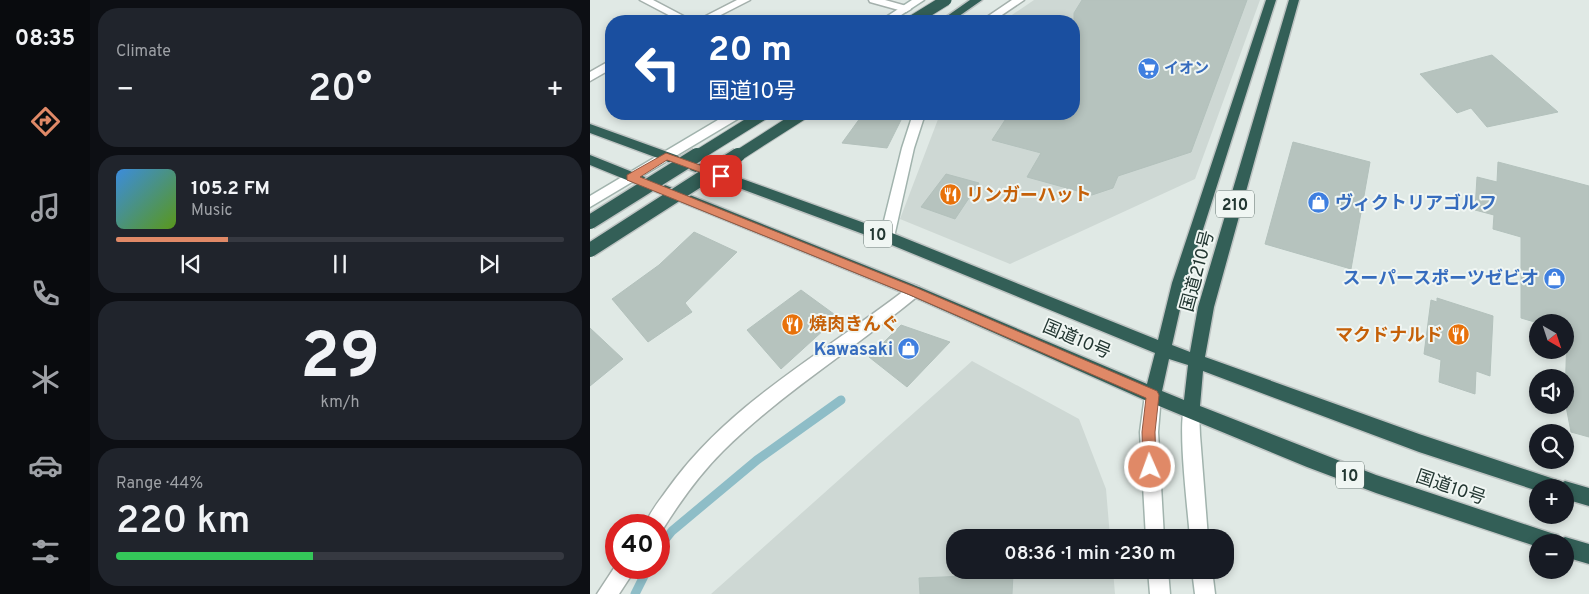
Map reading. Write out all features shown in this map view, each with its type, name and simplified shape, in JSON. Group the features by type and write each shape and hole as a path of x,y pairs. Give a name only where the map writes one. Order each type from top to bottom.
{"highway":[{"path":"922,15 946,0"},
{"path":"954,15 978,0"},
{"name":"国道210号","path":"1152,395 1179,283 1271,0"},
{"name":"国道210号","path":"1191,411 1196,361 1206,307 1294,0"},
{"path":"590,222 754,120"},
{"path":"590,250 794,120"},
{"name":"国道10号","path":"590,128 886,237 1196,361 1419,443 1529,479"},
{"name":"国道10号","path":"590,160 914,291 1191,411 1376,484 1529,535"},
{"path":"1574,493 1589,497"},
{"path":"1574,550 1589,554"}],"street":[{"path":"645,0 676,15"},
{"path":"713,15 744,0"},
{"path":"874,0 906,9 916,15"},
{"path":"896,15 919,0"},
{"path":"995,15 1019,0"},
{"path":"590,77 605,68"},
{"path":"590,202 727,120"},
{"path":"886,237 908,148 917,120"},
{"path":"662,514 692,472 716,447 775,395 886,314 914,291"},
{"path":"1152,395 1149,432 1154,529"},
{"path":"1191,411 1198,529"},
{"path":"607,594 618,579"},
{"path":"1159,579 1160,594"},
{"path":"1203,579 1205,594"}],"shaded area":[{"path":"1034,0 1260,0 1195,179 1010,264 900,219 938,120 1080,120 1080,15 1012,15"},
{"path":"972,361 1079,419 1106,489 1109,529 946,529 946,579 1114,579 1115,594 711,594"}],"building":[{"name":"イオン","path":"1082,0 1247,0 1191,152 1118,176 1113,188 1092,195 1027,177 1041,153 992,140 1005,120 1080,120 1080,15 1074,15"},
{"path":"1492,55 1558,112 1487,127 1471,108 1457,113 1420,74"},
{"path":"859,120 901,120 887,148 842,143"},
{"name":"ヴィクトリアゴルフ","path":"1293,142 1370,162 1351,269 1265,244"},
{"name":"スーパースポーツゼビオ","path":"1498,162 1589,186 1589,437 1574,433 1574,424 1569,424 1568,414 1574,414 1574,369 1566,369 1566,359 1574,359 1574,314 1529,314 1529,320 1521,318 1521,237 1493,229 1494,215 1475,210 1477,177 1497,182"},
{"name":"リンガーハット","path":"946,174 979,183 955,219 921,207"},
{"path":"694,232 737,252 685,303 692,312 648,342 612,299 659,265"},
{"name":"焼肉きんぐ","path":"801,290 838,317 781,369 747,330"},
{"name":"マクドナルド","path":"1437,298 1493,316 1490,376 1476,371 1475,394 1439,382 1441,360 1424,354 1431,300 1437,302"},
{"name":"Kawasaki","path":"901,325 950,342 907,387 869,357"},
{"path":"590,328 623,359 590,386"},
{"path":"919,578 1013,579 1012,594 920,594"}],"waterway":[{"path":"670,533 757,460 841,400"},
{"path":"635,594 642,579"}],"place":[{"name":"イオン","path":"1148,68"},
{"name":"リンガーハット","path":"950,195"},
{"name":"ヴィクトリアゴルフ","path":"1319,203"},
{"name":"スーパースポーツゼビオ","path":"1555,278"},
{"name":"焼肉きんぐ","path":"793,324"},
{"name":"マクドナルド","path":"1459,335"},
{"name":"Kawasaki","path":"909,349"}],"route":[{"path":"721,176 666,156 631,177 914,291 1152,395 1149,432 1150,467"}]}
